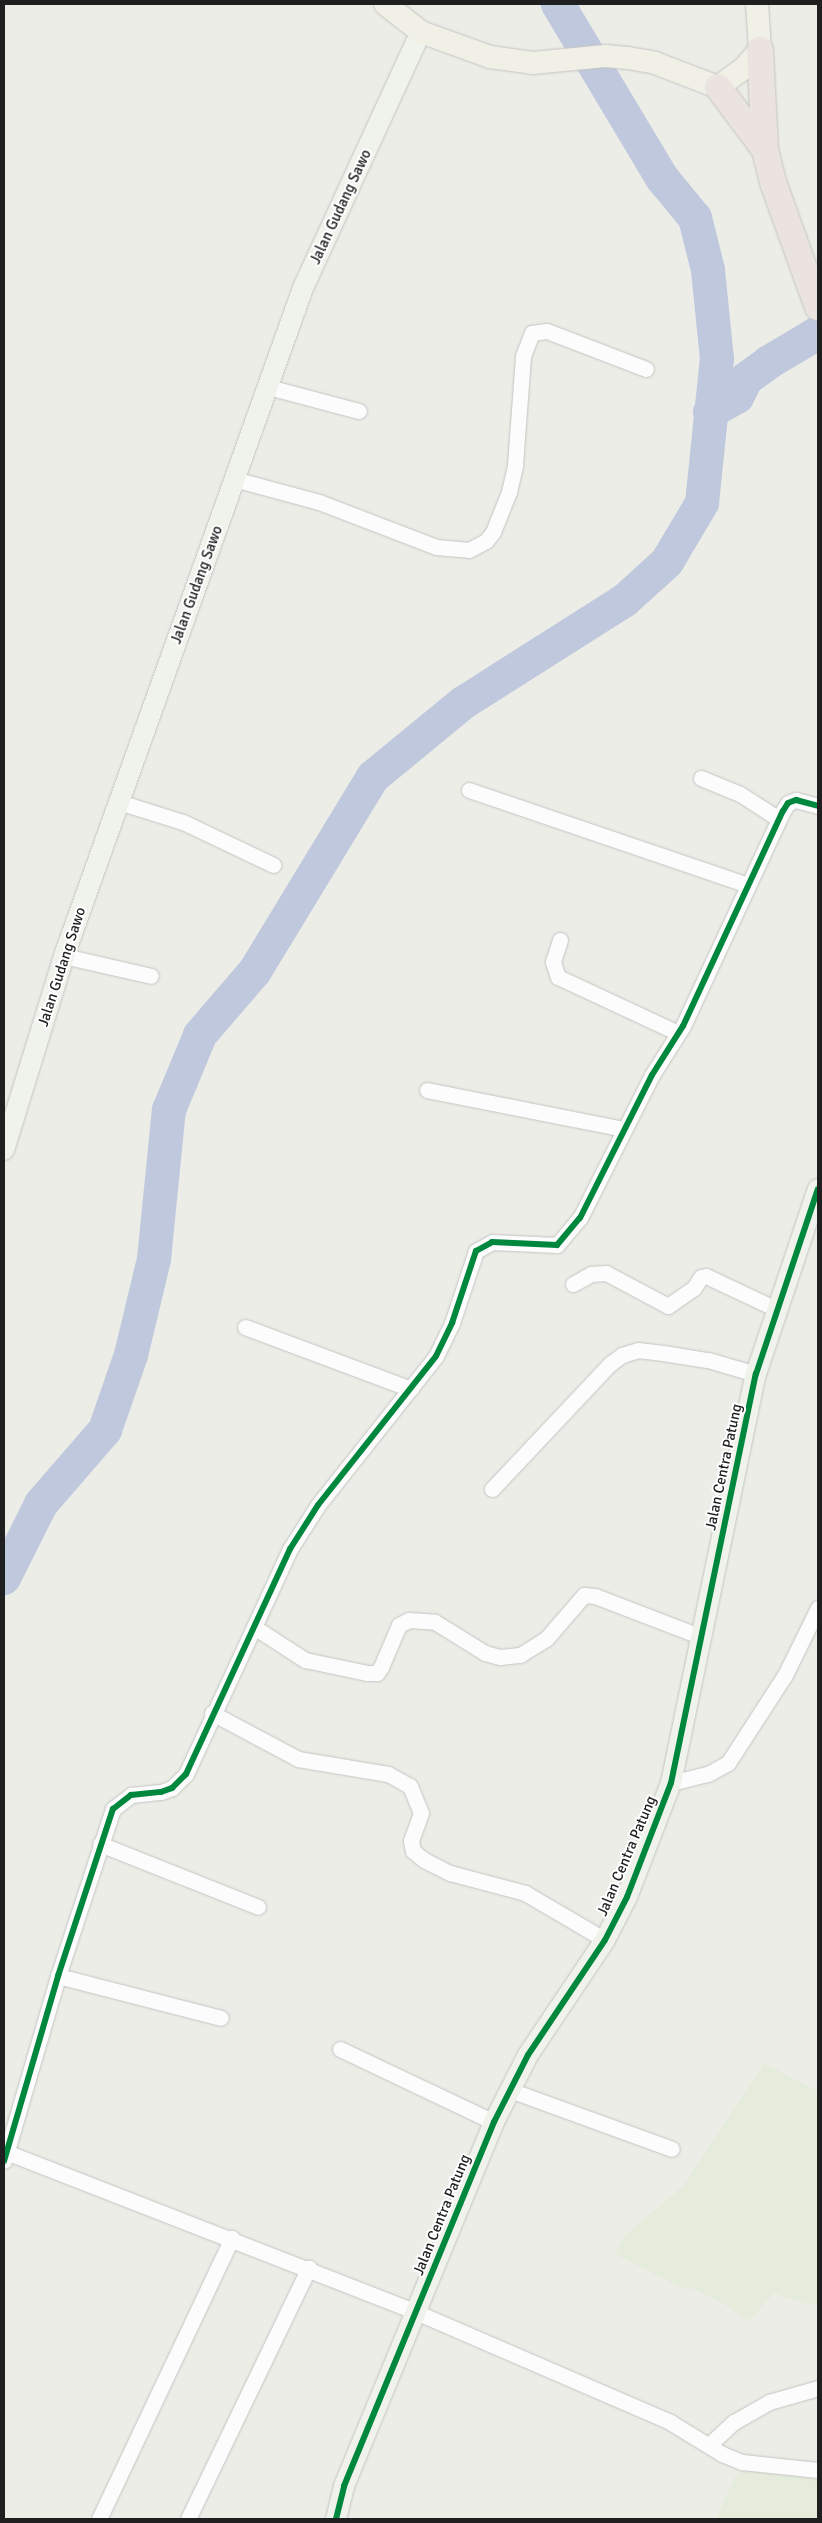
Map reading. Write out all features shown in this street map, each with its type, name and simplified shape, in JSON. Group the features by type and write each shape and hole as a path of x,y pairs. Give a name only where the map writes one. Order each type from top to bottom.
{"highway":[{"path":"760,50 765,150 774,185 817,301"},
{"path":"718,87 765,150"}],"main road":[{"path":"385,4 421,32 490,57 533,63 566,62 605,56 655,63 718,87 743,69 760,50 758,4"}],"street":[{"name":"Jalan Gudang Sawo","path":"4,1150 64,956 234,479 307,281 421,32"},
{"path":"234,479 319,502 436,547 469,550 480,545 493,532 509,492 516,465 523,356 532,333 547,330 646,369"},
{"path":"268,387 359,410"},
{"path":"701,778 740,794 779,819"},
{"path":"469,790 748,885"},
{"path":"818,806 796,800 788,803 678,1033 652,1074 580,1218 558,1245 492,1242 476,1251 452,1323 436,1356 314,1512 290,1549 179,1784 161,1792 123,1798 113,1809 58,1976 5,2156 232,2238 416,2312 670,2422 742,2462 818,2470"},
{"path":"119,802 183,822 273,865"},
{"path":"560,940 553,962 558,977 656,1025 678,1033"},
{"path":"64,956 151,976"},
{"path":"427,1090 624,1129"},
{"name":"Jalan Centra Patung","path":"336,2519 344,2486 494,2122 528,2054 605,1940 627,1897 671,1783 699,1636 756,1374 776,1309 818,1190"},
{"path":"573,1284 594,1273 606,1273 668,1306 706,1276 776,1309"},
{"path":"245,1327 410,1389"},
{"path":"492,1489 610,1364 622,1355 638,1350 669,1354 708,1360 756,1374"},
{"path":"254,1627 305,1660 367,1673 377,1673 382,1668 399,1625 409,1620 435,1622 485,1653 500,1656 520,1655 546,1639 584,1595 595,1596 699,1636"},
{"path":"671,1783 708,1774 728,1763 785,1675 818,1608"},
{"path":"212,1713 298,1759 388,1774 410,1786 421,1813 411,1841 413,1851 424,1860 450,1873 525,1893 605,1940"},
{"path":"100,1844 258,1906"},
{"path":"58,1976 221,2018"},
{"path":"340,2049 494,2122"},
{"path":"510,2090 672,2149"},
{"path":"99,2519 232,2238"},
{"path":"188,2519 309,2268"},
{"path":"709,2445 734,2422 769,2402 818,2388"}],"green space":[{"path":"764,2063 818,2091 818,2304 809,2305 774,2293 749,2321 721,2302 693,2289 680,2287 615,2254 624,2236 683,2186"},
{"path":"745,2469 818,2479 818,2519 716,2519 735,2477"}],"waterway":[{"path":"4,1578 41,1504 105,1430 131,1355 154,1259 169,1110 200,1035 255,971 373,777 463,703 624,601 667,562 702,503 717,359 708,270 695,218 662,178 558,4"},
{"path":"710,412 737,397 746,379 769,362 818,333"}],"cycle path":[{"path":"4,2161 58,1976 113,1809 131,1795 161,1792 172,1788 186,1774 290,1549 318,1505 436,1356 452,1323 476,1251 492,1242 557,1245 580,1218 652,1075 683,1026 783,811 788,803 796,800 818,806"},
{"path":"336,2519 344,2486 494,2122 528,2055 605,1940 627,1897 671,1783 756,1374 818,1189"}]}
